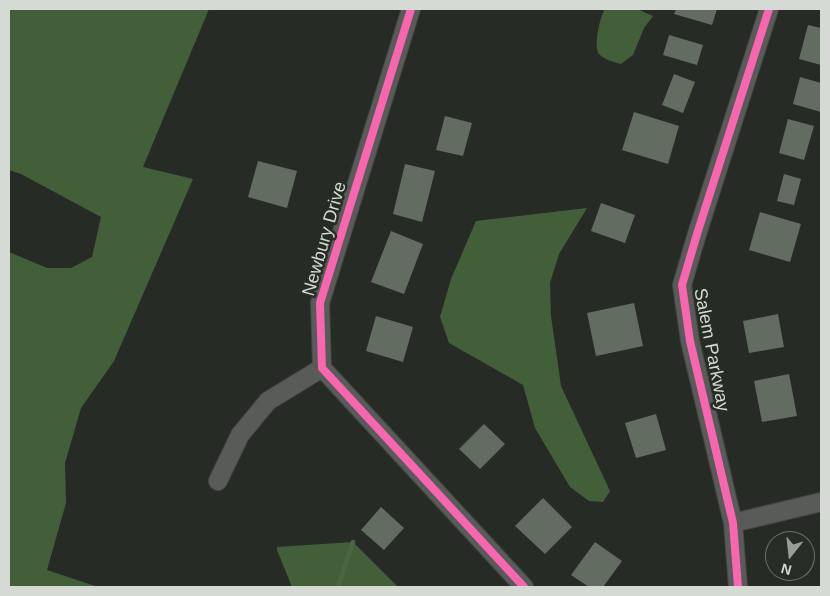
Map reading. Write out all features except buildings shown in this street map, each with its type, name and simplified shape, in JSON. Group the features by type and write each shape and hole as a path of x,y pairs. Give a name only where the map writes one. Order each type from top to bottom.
{"street":[{"name":"Newbury Drive","path":"322,368 320,303 411,9"},
{"name":"Salem Parkway","path":"738,587 733,523 690,341 682,285 696,234 769,9"},
{"path":"218,481 240,435 268,401 322,368 524,587"},
{"path":"733,523 821,502"}],"green space":[{"path":"9,9 209,9 143,167 193,179 114,361 81,408 65,463 66,503 47,570 98,587 9,587 9,252 47,268 71,268 92,257 101,217 21,174 9,170"},
{"path":"605,9 637,9 653,16 644,28 633,55 621,64 604,58 597,50 598,32"},
{"path":"587,208 559,254 550,283 551,316 561,386 610,491 603,502 589,501 570,487 535,428 523,385 449,343 440,317 451,279 476,221"},
{"path":"353,542 398,587 292,587 277,550 277,547"}],"waterway":[{"path":"338,587 353,542"}],"cycle path":[{"path":"411,9 320,303 322,368 524,587"},
{"path":"738,587 733,523 690,341 682,285 769,9"}]}
